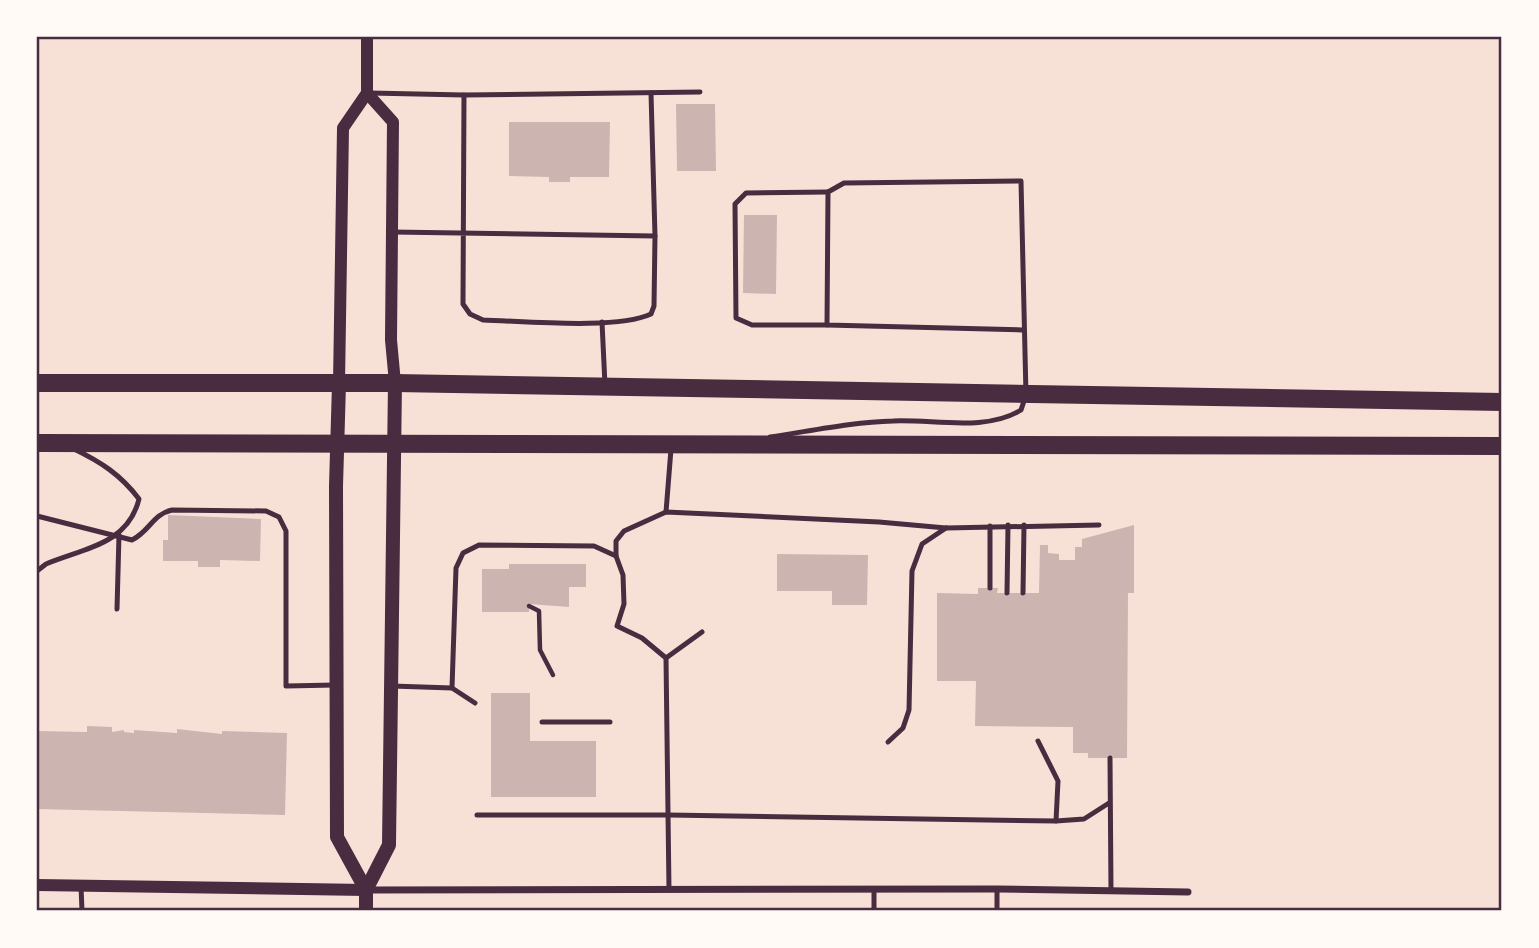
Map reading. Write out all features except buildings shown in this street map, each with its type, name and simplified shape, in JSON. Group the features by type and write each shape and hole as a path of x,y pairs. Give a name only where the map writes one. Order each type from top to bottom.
{"main road":[{"path":"37,383 395,383 1502,402"},
{"path":"366,911 366,890 389,845 395,383"},
{"path":"338,384 335,685 337,837 366,890"},
{"path":"37,443 1502,446"}],"street":[{"path":"338,384 343,128 367,93 367,37"},
{"path":"367,93 393,122 391,341 395,383"},
{"path":"37,886 366,890 997,888 1188,892"}],"lane":[{"path":"367,93 464,95 700,92"},
{"path":"464,95 463,304 470,314 483,320 602,322 642,318 651,314 654,306 651,93"},
{"path":"722,444 879,422 1003,418 1021,410 1026,395 1021,181 844,183 828,192 746,193 735,204 736,318 752,325 1023,330"},
{"path":"827,325 828,192"},
{"path":"392,232 655,236"},
{"path":"602,322 606,386"},
{"path":"37,570 119,535 134,518 139,499 119,475 62,443"},
{"path":"666,512 671,444"},
{"path":"37,516 132,540 141,536 160,513 172,510 266,511 279,517 286,531 286,686 335,685"},
{"path":"668,890 666,658 642,638 617,626 624,604 623,575 616,556 616,541 624,531 666,512 879,522 946,528 1099,525"},
{"path":"990,526 990,588"},
{"path":"1007,526 1007,593"},
{"path":"1023,593 1024,526"},
{"path":"888,742 903,728 909,710 912,571 922,544 946,528"},
{"path":"117,609 119,535"},
{"path":"452,688 456,569 463,553 479,545 594,546 616,556"},
{"path":"666,658 702,632"},
{"path":"391,686 452,688 475,703"},
{"path":"542,722 610,722"},
{"path":"1038,741 1058,780 1056,821"},
{"path":"1110,758 1111,891"},
{"path":"477,815 1056,821 1084,819 1109,803"},
{"path":"81,886 82,911"},
{"path":"997,888 997,911"},
{"path":"874,889 874,911"}],"path":[{"path":"529,606 538,611 540,650 553,675"}]}
